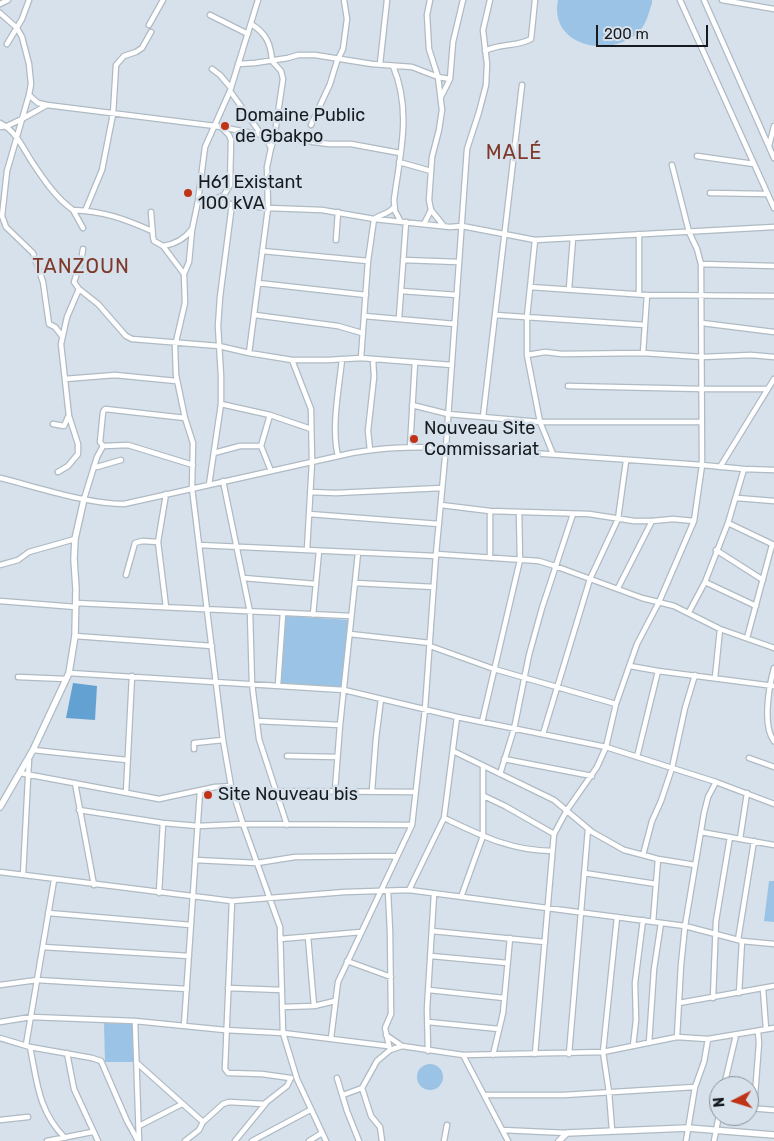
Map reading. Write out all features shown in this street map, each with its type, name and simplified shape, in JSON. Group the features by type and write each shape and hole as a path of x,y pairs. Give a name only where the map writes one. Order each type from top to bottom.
{"street":[{"path":"0,4 8,0"},
{"path":"7,44 17,28 29,0"},
{"path":"149,25 163,0"},
{"path":"258,0 231,89 205,147 189,262 184,274 185,303 176,341 176,381 184,418 193,443 192,488 223,740 231,786 280,927 283,1033 297,1079 326,1141"},
{"path":"311,125 330,84 345,37 347,19 344,0"},
{"path":"380,64 387,0"},
{"path":"424,224 430,210 429,192 432,157 441,116 438,77 429,49 427,15 430,0"},
{"path":"441,97 450,79 453,42 463,0"},
{"path":"330,1038 338,982 412,826 425,710 467,149 486,85 487,64 482,30 490,0"},
{"path":"485,51 496,46 517,44 531,39 535,0"},
{"path":"680,0 774,208"},
{"path":"704,0 774,158"},
{"path":"722,0 774,9"},
{"path":"0,13 17,28 25,46 29,64 30,84 29,95 9,159 1,215 6,227 34,253 43,282 49,324 62,336"},
{"path":"210,15 248,34"},
{"path":"249,353 268,208 267,167 283,79 281,71 272,61 271,46 263,33 251,24"},
{"path":"84,211 102,170 113,114 116,65 124,56 142,48 151,32"},
{"path":"238,64 272,61 306,54 412,67 438,77 450,79"},
{"path":"393,66 399,80 405,118 394,207 403,222 403,260 399,318"},
{"path":"212,69 220,74 268,142 270,148"},
{"path":"483,417 522,85"},
{"path":"29,95 38,103 47,105 113,114 144,116 329,144 352,144 400,153"},
{"path":"0,127 22,119 47,105"},
{"path":"0,123 17,137 52,190 73,210 83,228"},
{"path":"769,146 774,126"},
{"path":"208,202 224,194 230,185 231,140 229,135 220,127"},
{"path":"697,156 754,164"},
{"path":"399,162 431,171"},
{"path":"535,1054 554,834 567,810 592,776 606,747 616,704 637,644 694,521 702,465 701,264 689,232 672,164"},
{"path":"710,193 767,194"},
{"path":"198,201 268,208 322,210 374,219 462,226 535,240 774,227"},
{"path":"209,484 221,404 220,298 232,204"},
{"path":"362,358 362,333 368,260 374,219 388,213 394,207"},
{"path":"73,210 123,218 152,231"},
{"path":"430,210 444,226"},
{"path":"151,212 154,241 163,246 184,274"},
{"path":"336,240 338,212"},
{"path":"163,246 180,242 192,230"},
{"path":"638,234 639,294"},
{"path":"569,289 573,238"},
{"path":"535,240 527,318 527,355 540,422 553,454"},
{"path":"83,249 74,282 79,289 98,304 126,336 140,341 176,341 219,346 292,360 362,358 452,365"},
{"path":"262,251 368,260"},
{"path":"403,260 459,262"},
{"path":"701,264 774,266"},
{"path":"258,282 366,296"},
{"path":"530,287 647,295 774,296"},
{"path":"58,472 68,466 78,454 78,444 69,416 61,344 67,317 79,289"},
{"path":"401,291 457,295"},
{"path":"643,353 647,295"},
{"path":"495,315 645,325"},
{"path":"255,316 338,326 362,333"},
{"path":"364,316 455,324"},
{"path":"702,323 774,332"},
{"path":"527,355 545,352 562,354 643,353 702,356 751,354 774,357"},
{"path":"338,456 336,448 336,423 342,359"},
{"path":"370,450 368,430 374,377 373,359"},
{"path":"292,360 309,400 312,462 307,550"},
{"path":"410,447 415,362"},
{"path":"65,379 115,375 176,381"},
{"path":"720,467 774,379"},
{"path":"568,386 768,389"},
{"path":"221,404 270,415 311,429"},
{"path":"412,405 448,414 540,422 702,422"},
{"path":"103,446 100,442 103,412 105,409 184,418"},
{"path":"270,415 261,446 271,471"},
{"path":"54,424 64,426 69,416"},
{"path":"103,446 128,446 193,464"},
{"path":"0,807 33,750 67,676 75,636 75,539 84,499 94,466 103,446"},
{"path":"214,453 240,446 261,446"},
{"path":"0,478 84,499 124,504 338,456 370,450 410,447 446,447 774,470"},
{"path":"94,466 121,460"},
{"path":"543,734 590,579 618,519 626,461"},
{"path":"689,612 705,582 728,523 737,498 744,469"},
{"path":"223,481 250,612 252,684 259,739 287,824"},
{"path":"310,492 336,493 442,488"},
{"path":"166,494 158,542 166,607"},
{"path":"737,498 774,500"},
{"path":"441,505 490,511 589,514 618,519 652,521 673,519 694,521"},
{"path":"490,511 490,558"},
{"path":"482,722 520,560 518,512"},
{"path":"308,514 439,524"},
{"path":"500,774 514,728 530,655 555,566 573,514"},
{"path":"618,588 652,521"},
{"path":"728,523 773,545 747,638"},
{"path":"0,565 18,560 29,552 75,539"},
{"path":"126,576 135,543 142,541 158,542"},
{"path":"199,545 436,555 539,562 618,588 642,598 689,612 720,629 774,648"},
{"path":"716,550 763,580"},
{"path":"313,615 319,551"},
{"path":"335,790 358,553"},
{"path":"243,578 316,584"},
{"path":"705,582 756,606"},
{"path":"355,583 434,587"},
{"path":"0,601 352,616"},
{"path":"278,685 284,613"},
{"path":"715,678 720,629"},
{"path":"350,634 430,644 494,669 616,704"},
{"path":"75,636 212,646"},
{"path":"630,666 772,685"},
{"path":"774,668 768,728 770,736 774,741"},
{"path":"637,757 658,671"},
{"path":"643,855 652,821 672,768 694,675"},
{"path":"126,793 132,676"},
{"path":"18,677 132,676 344,690 456,717 606,747 716,782 774,804"},
{"path":"372,791 381,699"},
{"path":"409,890 444,818 456,717"},
{"path":"257,721 340,724"},
{"path":"194,749 194,742 223,740"},
{"path":"33,750 127,760"},
{"path":"453,751 554,800 588,829 624,850 658,859 695,865"},
{"path":"287,756 337,757"},
{"path":"23,875 29,757"},
{"path":"749,758 774,767"},
{"path":"504,759 592,776"},
{"path":"461,897 482,836 484,766"},
{"path":"20,773 159,800 215,787 231,786"},
{"path":"677,1037 685,926 704,812 708,797 716,782"},
{"path":"75,784 94,885"},
{"path":"184,1026 200,791"},
{"path":"276,791 415,792"},
{"path":"740,839 747,793"},
{"path":"484,796 554,834"},
{"path":"80,810 163,823 198,826 287,824 412,826"},
{"path":"444,818 508,846 552,851"},
{"path":"159,893 163,823"},
{"path":"569,1054 588,829"},
{"path":"701,832 774,845"},
{"path":"712,998 716,921 730,837"},
{"path":"739,993 740,940 754,841"},
{"path":"195,860 257,864 295,857 398,856"},
{"path":"654,922 658,859"},
{"path":"0,872 232,902 345,892 409,890 685,926 740,940 774,944"},
{"path":"584,873 656,884"},
{"path":"54,880 31,1016 28,1046 39,1093 48,1115 65,1138"},
{"path":"388,891 391,1014 385,1028 389,1048"},
{"path":"428,1051 434,894"},
{"path":"232,902 225,1069 228,1074 262,1074 297,1079"},
{"path":"48,913 191,925"},
{"path":"612,1130 610,1092 603,1052 616,917"},
{"path":"633,1046 636,1020 635,983 643,920"},
{"path":"649,1043 654,968 661,923"},
{"path":"432,931 545,942"},
{"path":"280,939 361,932"},
{"path":"308,937 314,1006"},
{"path":"493,1055 504,998 510,938"},
{"path":"43,947 189,956"},
{"path":"432,956 507,963"},
{"path":"347,961 391,976"},
{"path":"0,985 37,980 187,990"},
{"path":"679,1003 774,986"},
{"path":"228,988 282,990"},
{"path":"763,989 766,1029"},
{"path":"429,990 504,998"},
{"path":"282,1007 314,1006 335,1002"},
{"path":"0,1022 31,1016 135,1021 226,1030 283,1033 330,1038 389,1048 402,1046 464,1055 603,1052 677,1037 708,1039 774,1028"},
{"path":"135,1021 138,1141"},
{"path":"428,1022 499,1029"},
{"path":"755,1076 759,1042 758,1031"},
{"path":"386,1035 402,1046"},
{"path":"726,1076 736,1035"},
{"path":"0,1038 28,1046 101,1061 123,1114 138,1141"},
{"path":"686,1141 695,1087 704,1062 708,1039"},
{"path":"343,1095 362,1088 377,1061 389,1048"},
{"path":"67,1053 74,1089 89,1119 92,1132 98,1141"},
{"path":"464,1055 508,1141"},
{"path":"137,1063 203,1122"},
{"path":"236,1141 266,1103 287,1086 290,1078"},
{"path":"337,1078 359,1141"},
{"path":"484,1095 564,1095 695,1087"},
{"path":"362,1088 371,1116 380,1127 382,1141"},
{"path":"185,1141 199,1130 203,1122 226,1102 266,1103"},
{"path":"139,1126 182,1104"},
{"path":"759,1109 774,1110"},
{"path":"252,1141 310,1110"},
{"path":"0,1120 28,1117"},
{"path":"444,1141 447,1125"},
{"path":"714,1141 717,1126"},
{"path":"502,1130 567,1133 688,1128 774,1135"},
{"path":"58,1139 59,1132"},
{"path":"47,1141 92,1132"},
{"path":"309,1141 322,1133"},
{"path":"559,1141 567,1133"}],"shaded area":[{"path":"558,0 652,0 652,3 644,25 631,38 617,44 602,46 587,44 574,39 563,30 558,17"},
{"path":"286,616 350,620 343,687 281,683"},
{"path":"73,683 97,686 95,720 66,718"},
{"path":"769,881 774,881 774,922 764,921"},
{"path":"104,1023 132,1024 134,1062 105,1062"},
{"path":"430,1064 439,1068 443,1077 439,1086 430,1090 421,1086 417,1077 421,1068"}],"place":[{"name":"Domaine Public de Gbakpo","path":"225,126"},
{"name":"H61 Existant 100 kVA","path":"188,193"},
{"name":"Nouveau Site Commissariat","path":"414,439"},
{"name":"Site Nouveau bis","path":"208,795"}],"district":[{"name":"MALÉ","path":"514,153"},
{"name":"TANZOUN","path":"81,267"}]}
